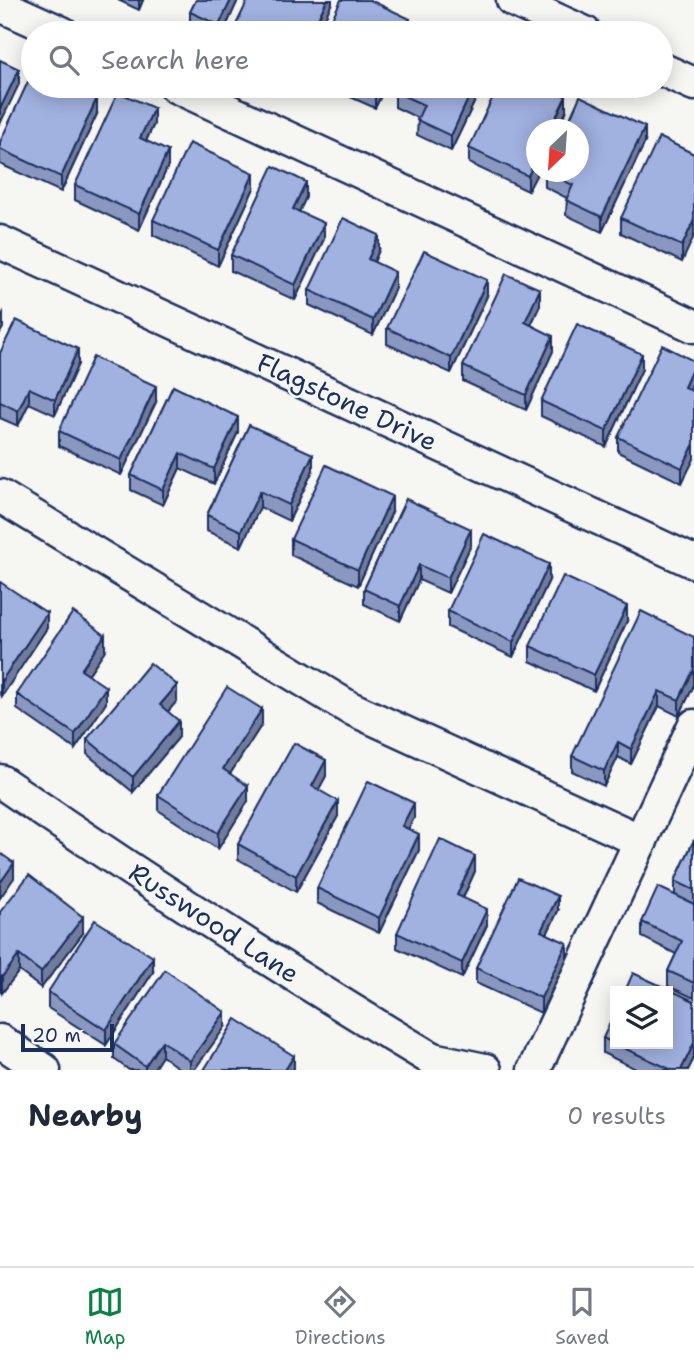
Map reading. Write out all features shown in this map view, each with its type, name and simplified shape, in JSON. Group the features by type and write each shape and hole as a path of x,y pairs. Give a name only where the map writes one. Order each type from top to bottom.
{"street":[{"path":"513,0 559,21"},
{"path":"0,5 35,21"},
{"path":"673,74 694,84"},
{"path":"201,98 694,326"},
{"name":"Flagstone Drive","path":"0,242 694,562"},
{"path":"0,496 348,707 640,841"},
{"path":"534,1070 694,726"},
{"name":"Russwood Lane","path":"0,780 134,873 260,955 439,1064 485,1070"},
{"path":"0,1041 44,1070"}],"building":[{"path":"196,0 231,0 221,21 210,21 190,12"},
{"path":"248,0 327,0 317,21 238,21"},
{"path":"341,0 370,0 410,19 409,21 331,21"},
{"path":"0,60 19,69 0,109"},
{"path":"21,97 97,98 61,177 0,149 0,142"},
{"path":"115,98 132,98 154,108 140,138 168,151 139,214 75,185"},
{"path":"408,98 468,98 451,136 417,120 424,105"},
{"path":"492,98 565,98 555,119 526,119 526,175 469,148"},
{"path":"579,98 645,127 602,217 566,200 573,185 567,182 589,182 589,119 570,119"},
{"path":"659,137 694,154 694,220 682,246 621,218"},
{"path":"189,143 254,173 218,250 153,220"},
{"path":"273,166 306,182 293,209 324,223 295,285 231,255"},
{"path":"343,218 379,235 368,259 395,272 373,320 309,290"},
{"path":"424,251 487,280 451,358 387,328"},
{"path":"506,274 540,289 525,322 553,336 526,395 463,366"},
{"path":"16,320 78,349 55,400 29,388 18,411 0,402 0,353"},
{"path":"577,324 642,354 606,431 541,401"},
{"path":"662,345 694,361 684,387 694,392 694,444 682,468 618,437"},
{"path":"93,357 156,386 121,460 59,431"},
{"path":"173,386 238,417 214,469 180,453 163,490 131,475"},
{"path":"249,425 313,454 289,505 260,491 241,531 207,515"},
{"path":"326,465 392,496 358,570 291,539"},
{"path":"406,499 471,529 448,578 419,565 400,606 364,589"},
{"path":"484,534 549,564 513,642 448,611"},
{"path":"563,576 627,606 594,675 530,646"},
{"path":"0,582 47,613 2,680 0,679"},
{"path":"641,611 694,637 694,669 679,700 659,691 631,749 618,742 604,771 572,756"},
{"path":"73,612 105,635 81,670 106,687 75,734 17,694"},
{"path":"150,663 177,685 160,705 179,721 133,777 87,739"},
{"path":"227,687 262,709 223,769 248,786 218,833 158,795"},
{"path":"294,743 326,760 312,786 338,801 296,876 238,844"},
{"path":"368,781 414,803 402,826 419,834 379,918 317,888"},
{"path":"440,839 475,856 457,895 487,909 462,963 397,933"},
{"path":"694,840 694,890 675,881"},
{"path":"0,853 14,863 0,883"},
{"path":"29,875 83,917 41,972 19,955 2,977 0,912"},
{"path":"518,878 558,896 541,931 567,943 541,998 476,968"},
{"path":"658,887 694,904 694,983 668,971 682,941 642,922"},
{"path":"95,920 153,957 106,1030 48,992"},
{"path":"165,970 225,1012 190,1061 162,1041 145,1066 114,1044"},
{"path":"633,973 661,986 627,986"},
{"path":"673,991 694,1001 694,1043 681,1070 672,1070 626,1049 673,1049"},
{"path":"236,1019 294,1056 285,1070 204,1070"},
{"path":"610,1023 610,1042 603,1038"}]}
